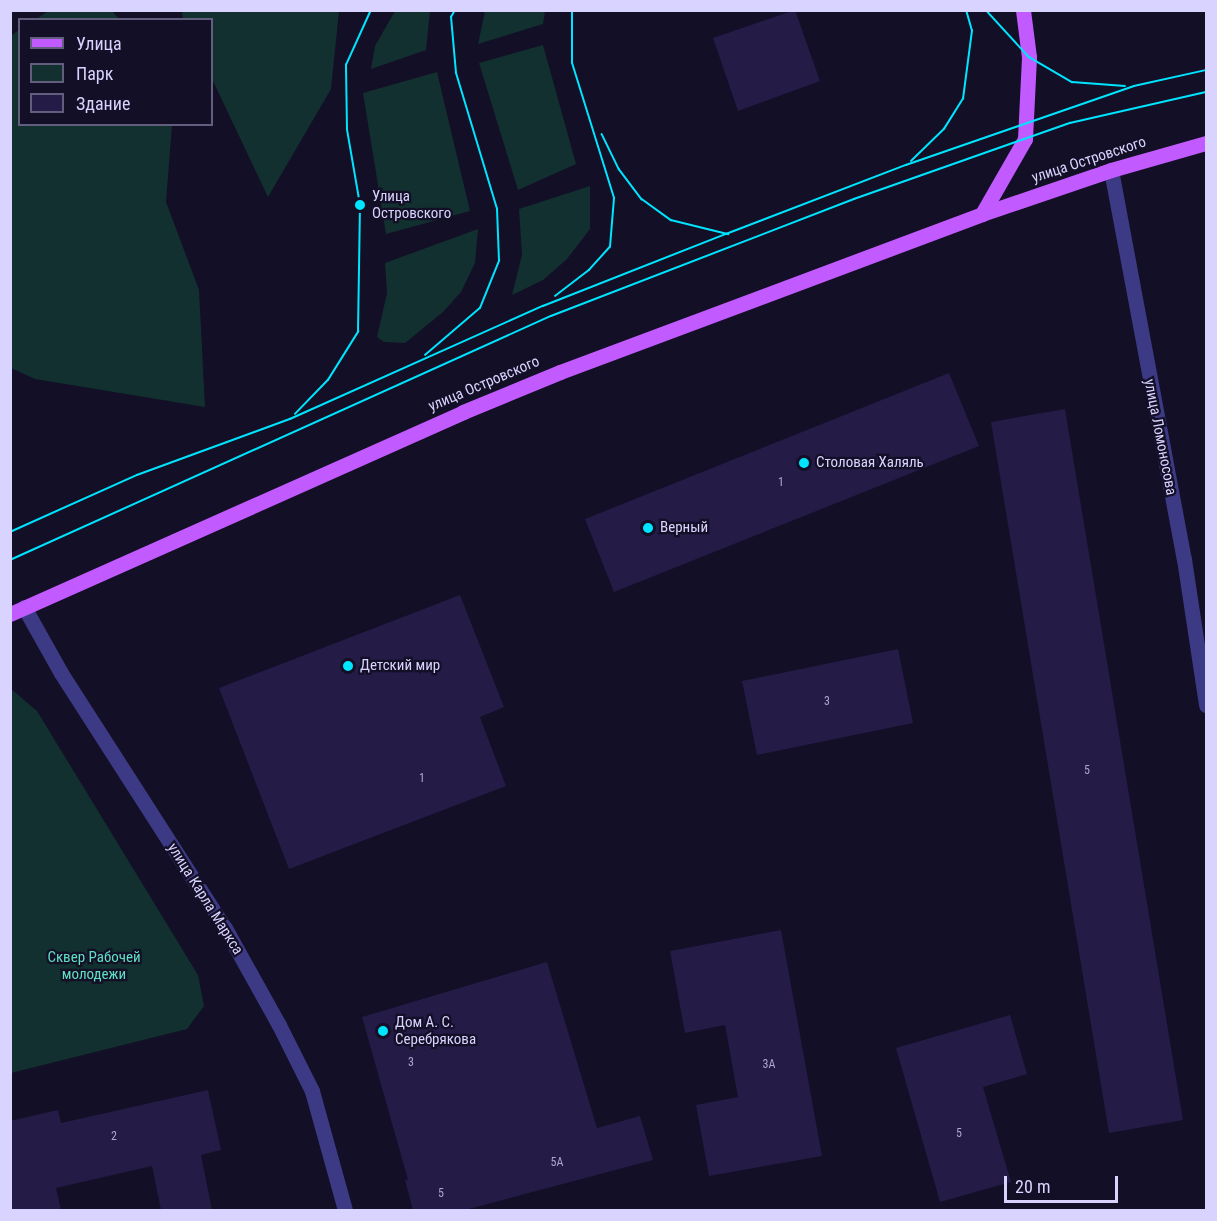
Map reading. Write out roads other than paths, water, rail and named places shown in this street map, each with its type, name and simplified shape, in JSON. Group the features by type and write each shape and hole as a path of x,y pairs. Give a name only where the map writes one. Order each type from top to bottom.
{"main road":[{"name":"улица Островского","path":"982,214 1025,139 1029,57 1023,10"},
{"name":"улица Островского","path":"17,610 484,403 982,214 1111,170 1206,143"}],"street":[{"name":"улица Ломоносова","path":"1111,170 1184,559 1206,705"},
{"name":"улица Карла Маркса","path":"17,610 61,673 225,928 279,1025 312,1091 345,1210"}],"tram line":[{"path":"295,414 328,380 358,332 360,205 347,130 346,65 371,10"},
{"path":"425,355 480,308 499,261 497,209 456,73 451,17 455,10"},
{"path":"555,296 589,270 610,247 614,198 572,63 572,10"},
{"path":"911,161 944,129 963,99 972,31 966,10"},
{"path":"986,10 1029,57 1072,82 1125,86"},
{"path":"10,532 137,475 290,419 543,306 726,234 906,165 1134,86 1206,70"},
{"path":"10,560 551,316 854,199 1070,123 1206,92"},
{"path":"602,134 619,169 642,199 671,220 728,234"}],"place":[{"name":"Улица Островского","path":"360,205"},
{"name":"Столовая Халяль","path":"804,463"},
{"name":"Верный","path":"648,528"},
{"name":"Детский мир","path":"348,666"},
{"name":"Дом А. С. Серебрякова","path":"383,1031"}],"park label":[{"name":"Сквер Рабочей молодежи","path":"94,966"}]}
